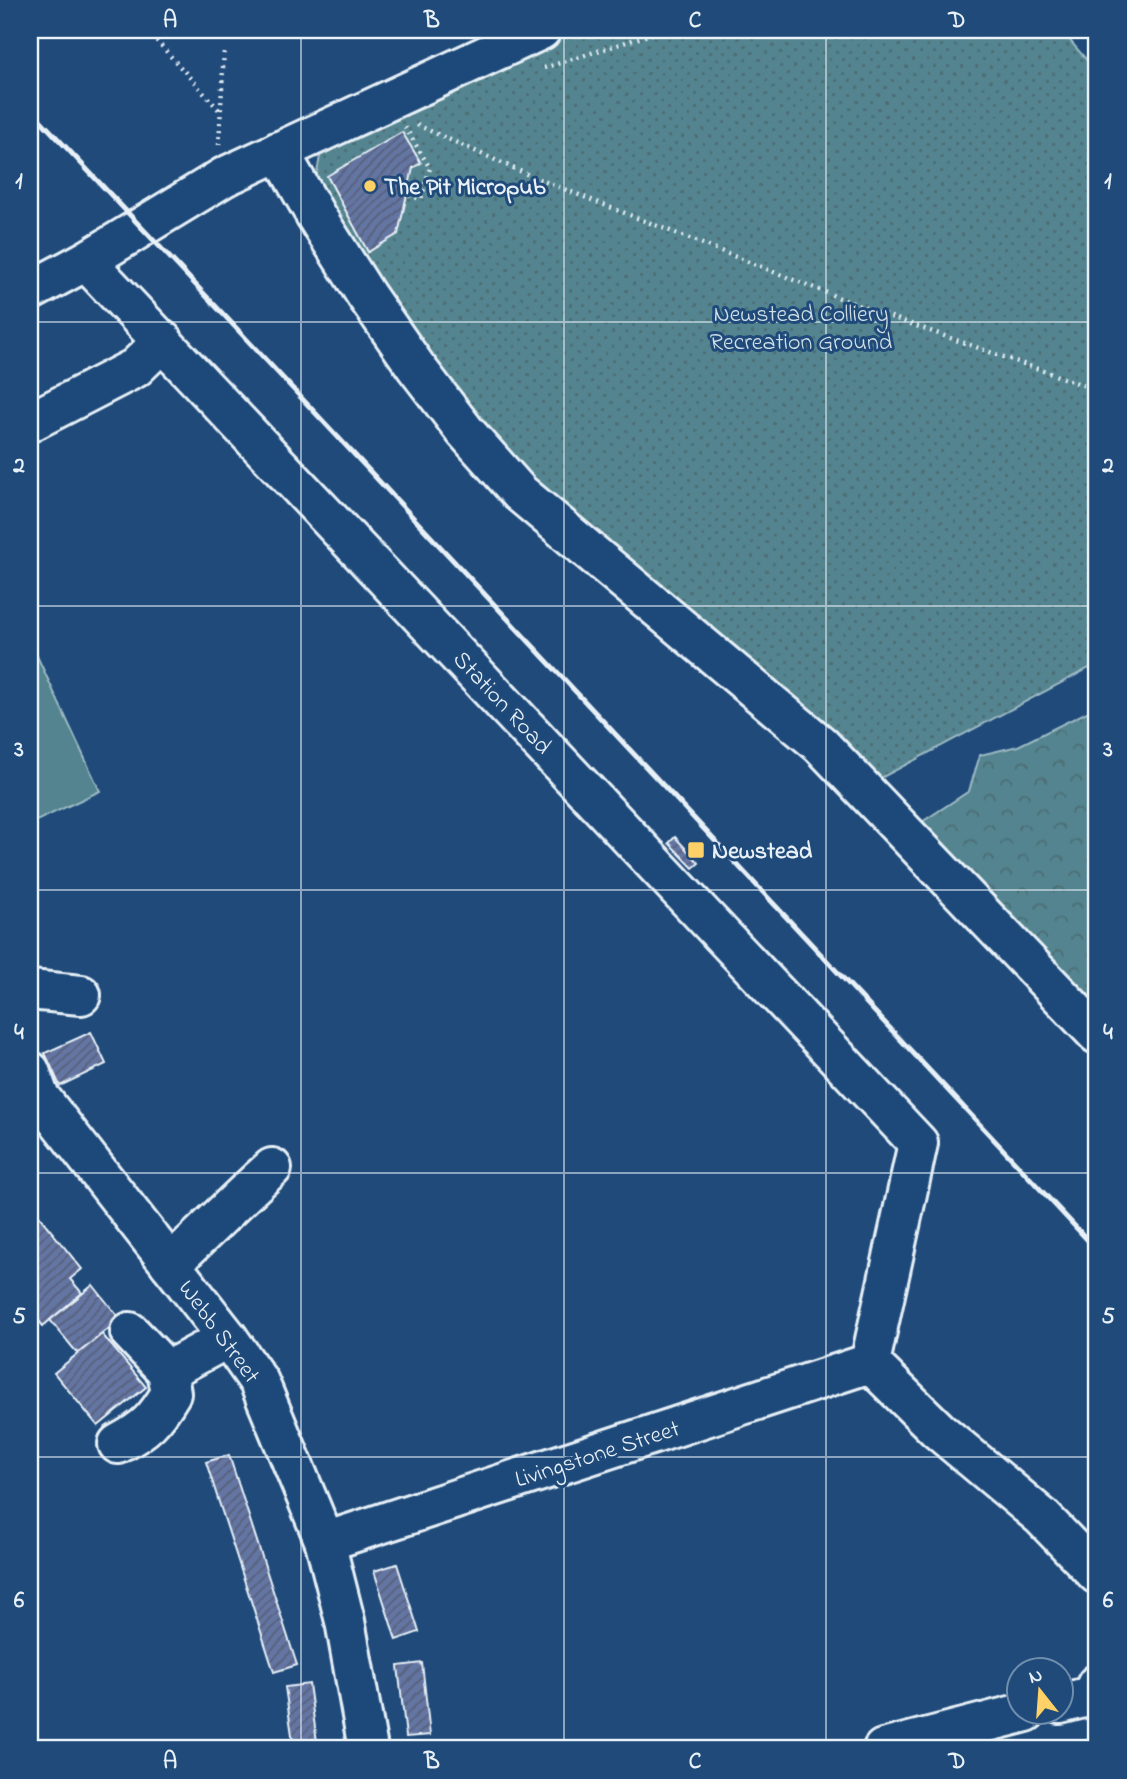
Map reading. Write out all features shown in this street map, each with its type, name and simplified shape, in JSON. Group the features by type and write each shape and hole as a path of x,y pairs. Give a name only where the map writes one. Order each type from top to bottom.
{"street":[{"path":"30,291 86,261 224,177 279,151 387,112 541,30"},
{"path":"279,151 359,284 416,367 465,431 520,493 821,745 1097,1034"},
{"name":"Station Road","path":"86,261 918,1143 870,1363"},
{"path":"30,422 135,368 163,341"},
{"path":"30,990 81,995"},
{"name":"Webb Street","path":"30,1071 39,1096 228,1338 259,1382 325,1542 345,1621 368,1749"},
{"path":"170,1264 272,1168"},
{"path":"118,1444 140,1432 158,1415 171,1393 167,1371 131,1332"},
{"path":"167,1371 228,1338"},
{"path":"870,1363 938,1430 1042,1517 1097,1574"},
{"name":"Livingstone Street","path":"325,1542 870,1363"},
{"path":"1074,1700 1091,1696 1097,1684"},
{"path":"883,1749 1004,1719"}],"path":[{"path":"147,30 221,112"},
{"path":"1080,30 1097,51"},
{"path":"224,49 219,152 224,177"},
{"path":"387,112 430,168 421,199 407,195"},
{"path":"387,112 531,176 860,306 1097,390"}],"green space":[{"name":"Newstead Colliery Recreation Ground","path":"568,30 1061,30 1097,72 1097,664 875,781 550,508 466,415 314,189 321,151 375,119"},
{"path":"30,641 100,791 30,824"},
{"path":"1097,707 1097,1013 922,822 969,791 980,755 1018,746"}],"building":[{"name":"The Pit Micropub","path":"402,132 421,163 413,168 398,234 368,252 327,176"},
{"path":"675,837 699,863 693,868 669,843"},
{"path":"91,1032 106,1064 60,1086 45,1053"},
{"path":"30,1205 82,1269 70,1279 82,1293 43,1326 30,1310"},
{"path":"93,1285 120,1319 78,1354 50,1320"},
{"path":"102,1334 146,1387 98,1426 54,1373"},
{"path":"229,1455 297,1665 274,1672 206,1462"},
{"path":"397,1564 419,1632 396,1640 374,1571"},
{"path":"422,1663 430,1735 406,1737 398,1666"},
{"path":"309,1684 318,1749 294,1749 285,1687"},
{"path":"1097,1737 1097,1749 1055,1749"}],"railway":[{"path":"30,109 1097,1250"}],"place":[{"name":"The Pit Micropub","path":"370,186"},
{"name":"Newstead","path":"696,850"}]}
